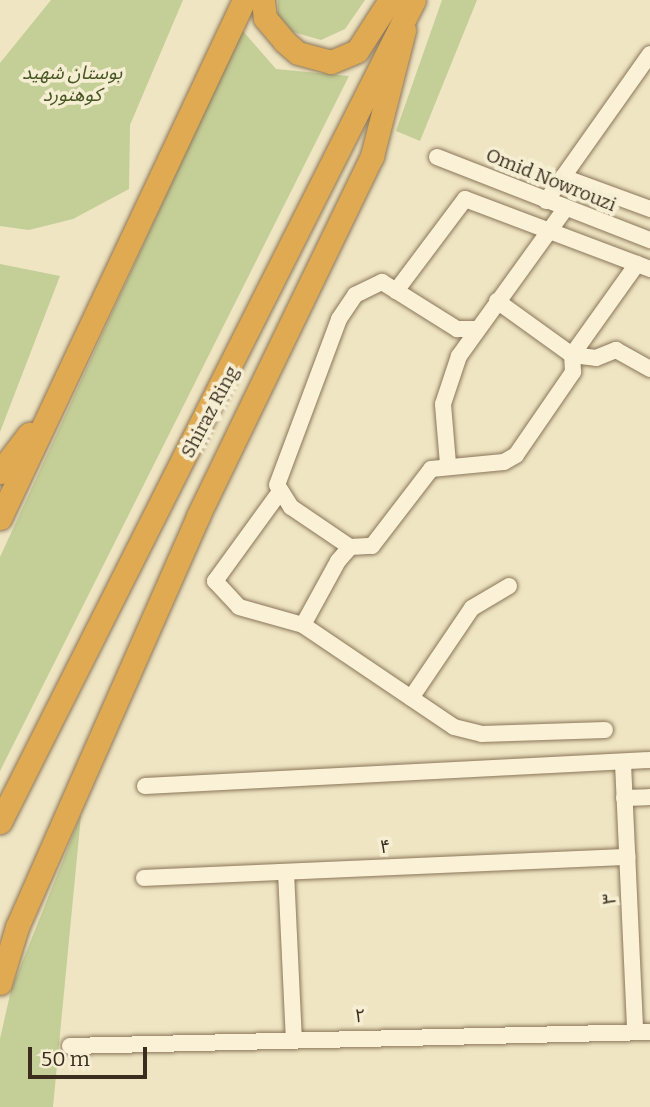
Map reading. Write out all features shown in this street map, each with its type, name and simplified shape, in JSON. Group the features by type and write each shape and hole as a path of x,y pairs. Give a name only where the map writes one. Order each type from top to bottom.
{"highway":[{"path":"0,517 244,0"},
{"path":"263,0 265,18 284,41 298,53 331,62 357,51 390,0"},
{"name":"Shiraz Ring","path":"0,822 404,30 414,0"},
{"path":"0,983 22,916 198,516 372,156 404,30"},
{"path":"0,472 55,401"}],"street":[{"path":"546,201 650,54"},
{"name":"Omid Nowrouzi","path":"437,157 650,240"},
{"path":"563,177 650,209"},
{"path":"279,493 350,548 372,546 431,469 448,464 504,462 516,455 573,372 572,355 643,266 465,199 396,291"},
{"path":"448,464 443,404 477,329 565,209"},
{"path":"477,329 457,329 382,282 368,284 339,319 283,460 279,493 215,581 239,607 303,625 454,727 482,734 606,730"},
{"path":"497,301 572,355 596,358 616,350 650,369"},
{"path":"303,625 350,548"},
{"path":"411,698 472,608 509,586"},
{"path":"145,786 650,760"},
{"name":"۳","path":"623,763 628,857 642,968 642,1032"},
{"path":"624,798 650,797"},
{"name":"۴","path":"144,877 628,857"},
{"path":"286,872 294,1039"},
{"name":"۲","path":"70,1046 642,1032"}],"green space":[{"name":"بوستان شهید کوهنورد","path":"51,0 183,0 130,125 129,189 73,219 29,230 0,226 0,63"},
{"path":"278,0 365,0 345,29 321,40 293,32 278,15"},
{"path":"442,0 477,0 420,141 396,131"},
{"path":"242,30 276,69 349,76 0,771 0,557"},
{"path":"0,264 60,276 0,432"},
{"path":"81,815 53,1107 0,1107 0,1039 11,990"}]}
